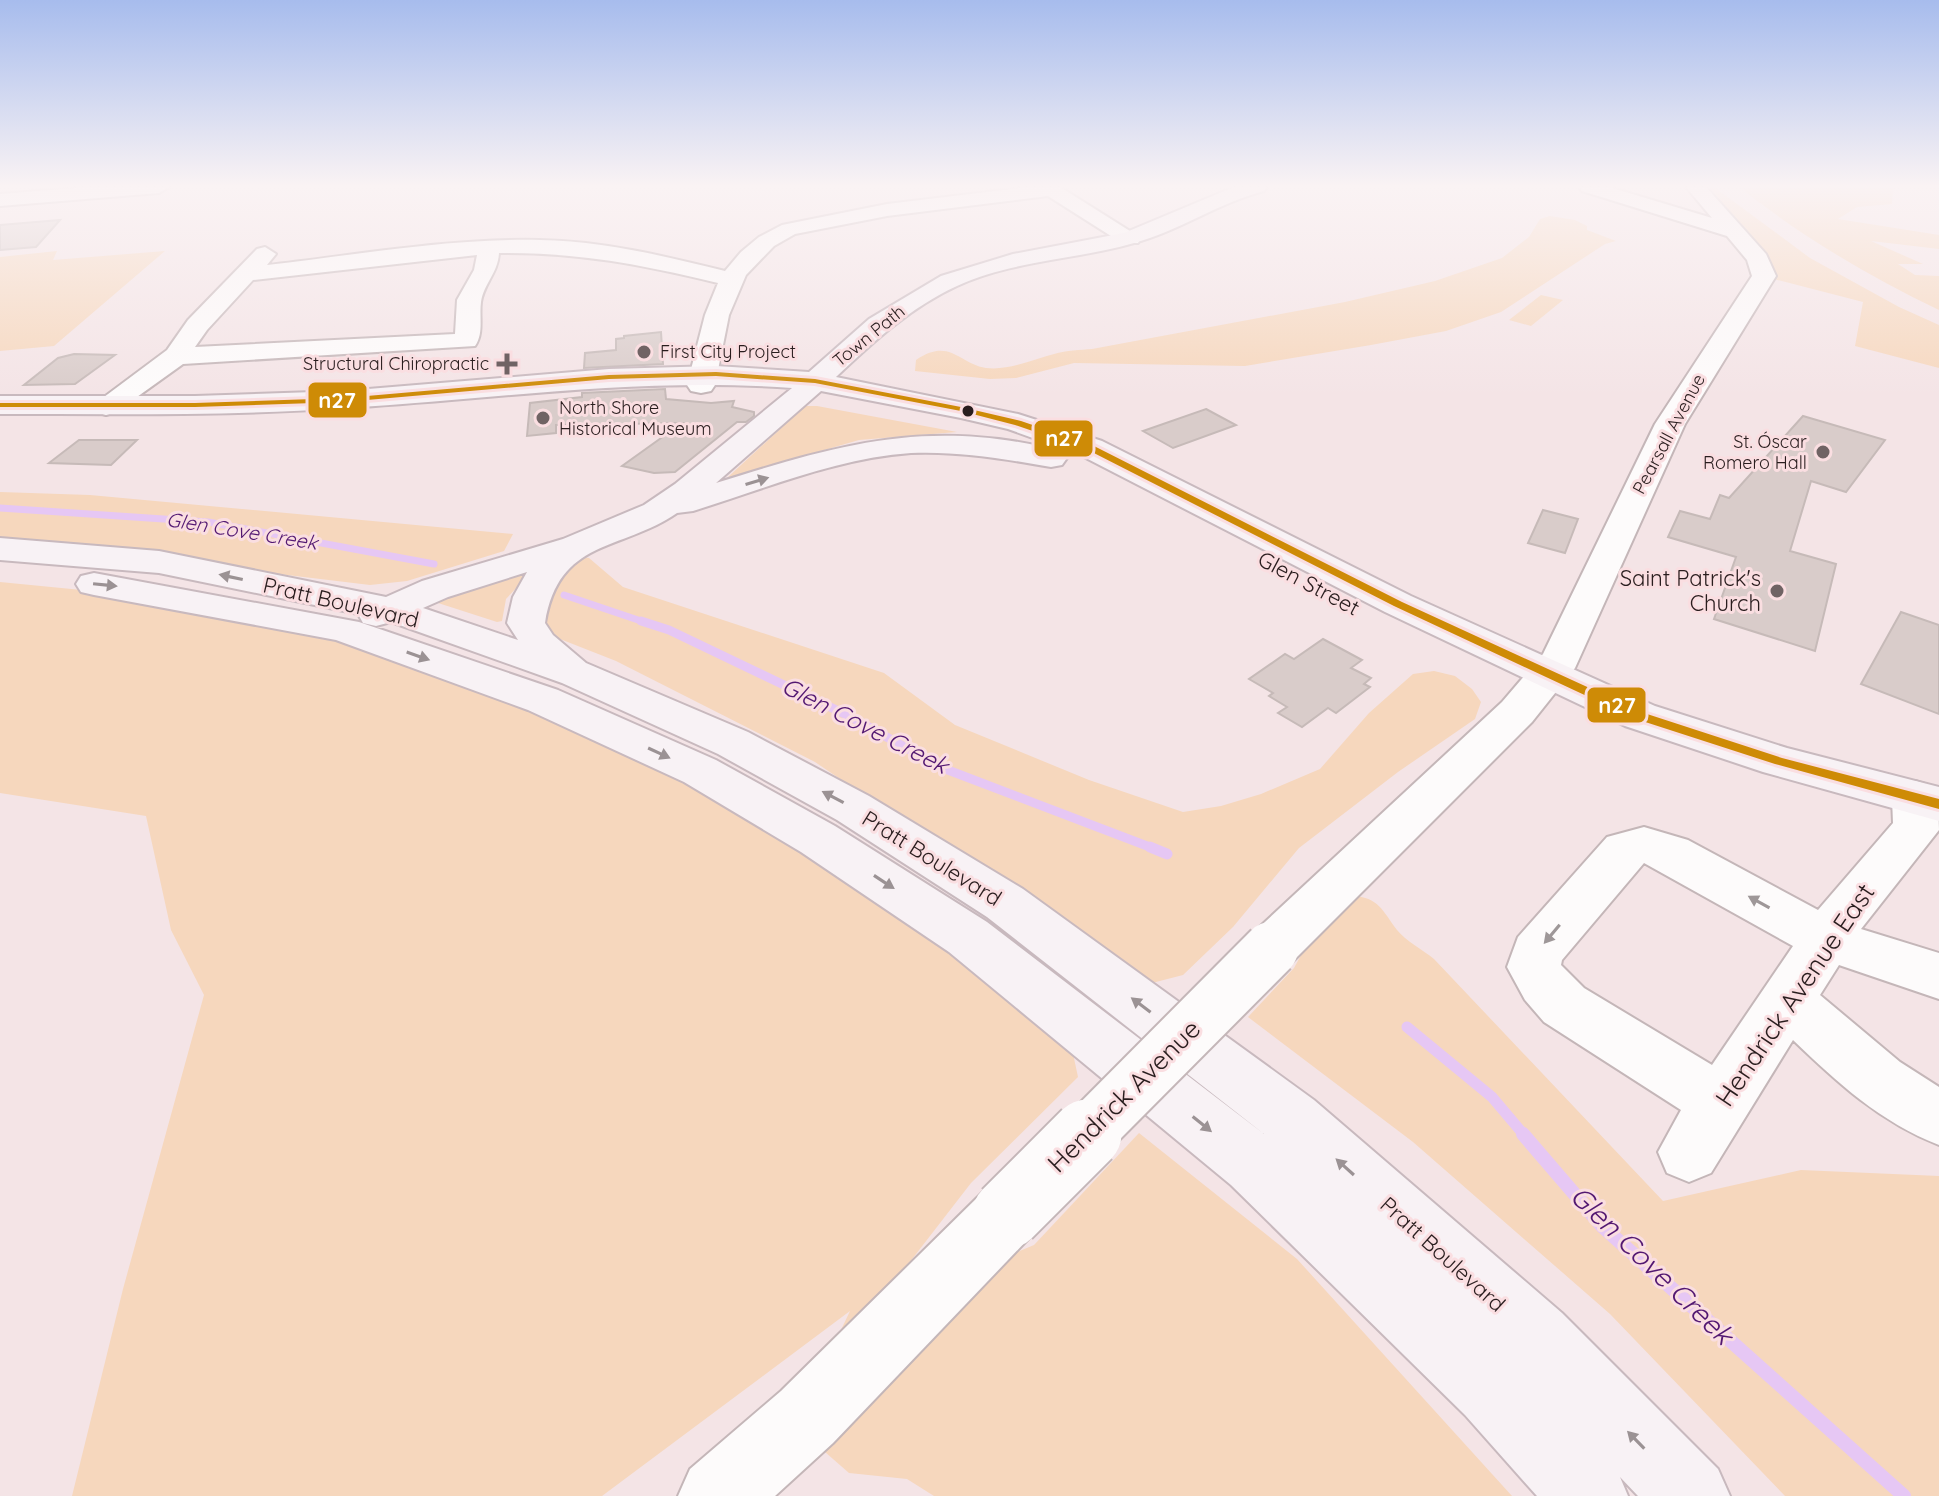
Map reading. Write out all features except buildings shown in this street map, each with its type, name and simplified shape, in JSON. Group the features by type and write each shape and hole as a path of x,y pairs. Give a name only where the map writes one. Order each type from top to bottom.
{"main road":[{"name":"Town Path","path":"656,512 687,491 878,324 949,281 1034,257"},
{"name":"Glen Street","path":"0,405 106,406 344,400 524,386 702,379 810,386 1091,448 1169,498 1439,652 1640,716 1928,816"},
{"name":"Glen Street","path":"1020,432 1073,459 1169,498"},
{"path":"956,445 1020,432"},
{"name":"Town Path","path":"367,620 435,589 575,546 656,512 844,455 890,446 956,445 1073,459"},
{"path":"575,546 550,567 531,591 526,623 539,643 576,674"},
{"name":"Pratt Boulevard","path":"0,549 159,562 576,674 733,743 853,808 1005,903 1293,1120 1537,1338 1691,1496"},
{"name":"Pratt Boulevard","path":"0,574 122,586 367,620 700,771 818,839 968,937 1253,1164 1491,1389 1589,1496"}],"street":[{"path":"106,406 176,356 197,325 264,257"},
{"path":"247,274 400,257"},
{"path":"176,356 466,341 471,296 487,272 488,257"},
{"path":"632,257 729,279"},
{"path":"702,379 722,295 729,279 751,257"},
{"name":"Pearsall Avenue","path":"1540,686 1561,659 1679,406 1764,276 1756,257"},
{"name":"Hendrick Avenue","path":"717,1496 807,1417 1271,949 1540,686"},
{"name":"Hendrick Avenue East","path":"1689,1152 1841,917 1928,816"},
{"path":"1721,1103 1564,1005 1544,984 1534,967 1537,952 1624,850 1644,845 1671,853 1827,940 1939,976"},
{"path":"1788,1001 1896,1094 1939,1117"}],"shaded area":[{"path":"0,257 54,257 53,260 158,257 54,346 0,351"},
{"path":"1585,257 1501,312 1446,331 1371,345 1245,366 1074,363 1016,378 990,379 915,371 916,360 937,351 954,354 977,366 1004,368 1064,352 1345,302 1435,281 1502,258"},
{"path":"1748,257 1808,257 1899,307 1939,325 1939,368 1855,346 1863,302 1762,276"},
{"path":"1841,257 1907,257 1923,264 1898,264 1915,275 1939,276 1939,310"},
{"path":"1541,295 1563,300 1531,326 1509,320"},
{"path":"805,406 957,432 859,440 727,478"},
{"path":"0,492 90,495 513,534 504,551 407,581 370,585 163,560 0,548"},
{"path":"582,557 589,558 623,587 884,673 955,725 1089,780 1183,812 1221,806 1261,794 1320,769 1369,713 1413,674 1434,671 1455,676 1472,689 1481,702 1475,719 1398,772 1299,848 1233,927 1183,975 1152,983 1031,908 815,762 616,661 560,639 537,619 541,596"},
{"path":"534,569 506,599 502,621 435,602"},
{"path":"0,582 143,596 328,636 591,732 769,825 911,919 1072,1049 1078,1077 971,1183 899,1276 988,1264 1034,1245 1139,1133 1297,1259 1512,1496 934,1496 907,1479 849,1473 825,1452 821,1372 850,1311 602,1496 72,1496 123,1289 204,995 171,930 146,816 0,793"},
{"path":"1353,896 1374,902 1401,934 1434,959 1663,1201 1801,1170 1939,1176 1939,1496 1785,1496 1610,1314 1413,1142 1248,1017 1294,968 1313,933"}],"waterway":[{"name":"Glen Cove Creek","path":"0,508 208,522 434,564"},
{"name":"Glen Cove Creek","path":"564,595 643,621"},
{"name":"Glen Cove Creek","path":"643,621 669,630 851,717 940,767 1153,848"},
{"name":"Glen Cove Creek","path":"643,621 647,623"},
{"name":"Glen Cove Creek","path":"1153,848 1167,854"},
{"name":"Glen Cove Creek","path":"1407,1027 1492,1097 1525,1136"},
{"name":"Glen Cove Creek","path":"1523,1134 1602,1226 1904,1496"}],"transit line":[{"name":"n27","path":"0,405 195,405 344,400 609,377 716,374 815,381 961,409 1018,423 1091,448 1398,604 1640,716 1779,761 1939,804"}],"place":[{"name":"First City Project","path":"644,352"},
{"name":"Structural Chiropractic","path":"507,364"},
{"name":"North Shore Historical Museum","path":"543,418"},
{"name":"St. Óscar Romero Hall","path":"1823,452"},
{"name":"Saint Patrick's Church","path":"1777,591"}]}
